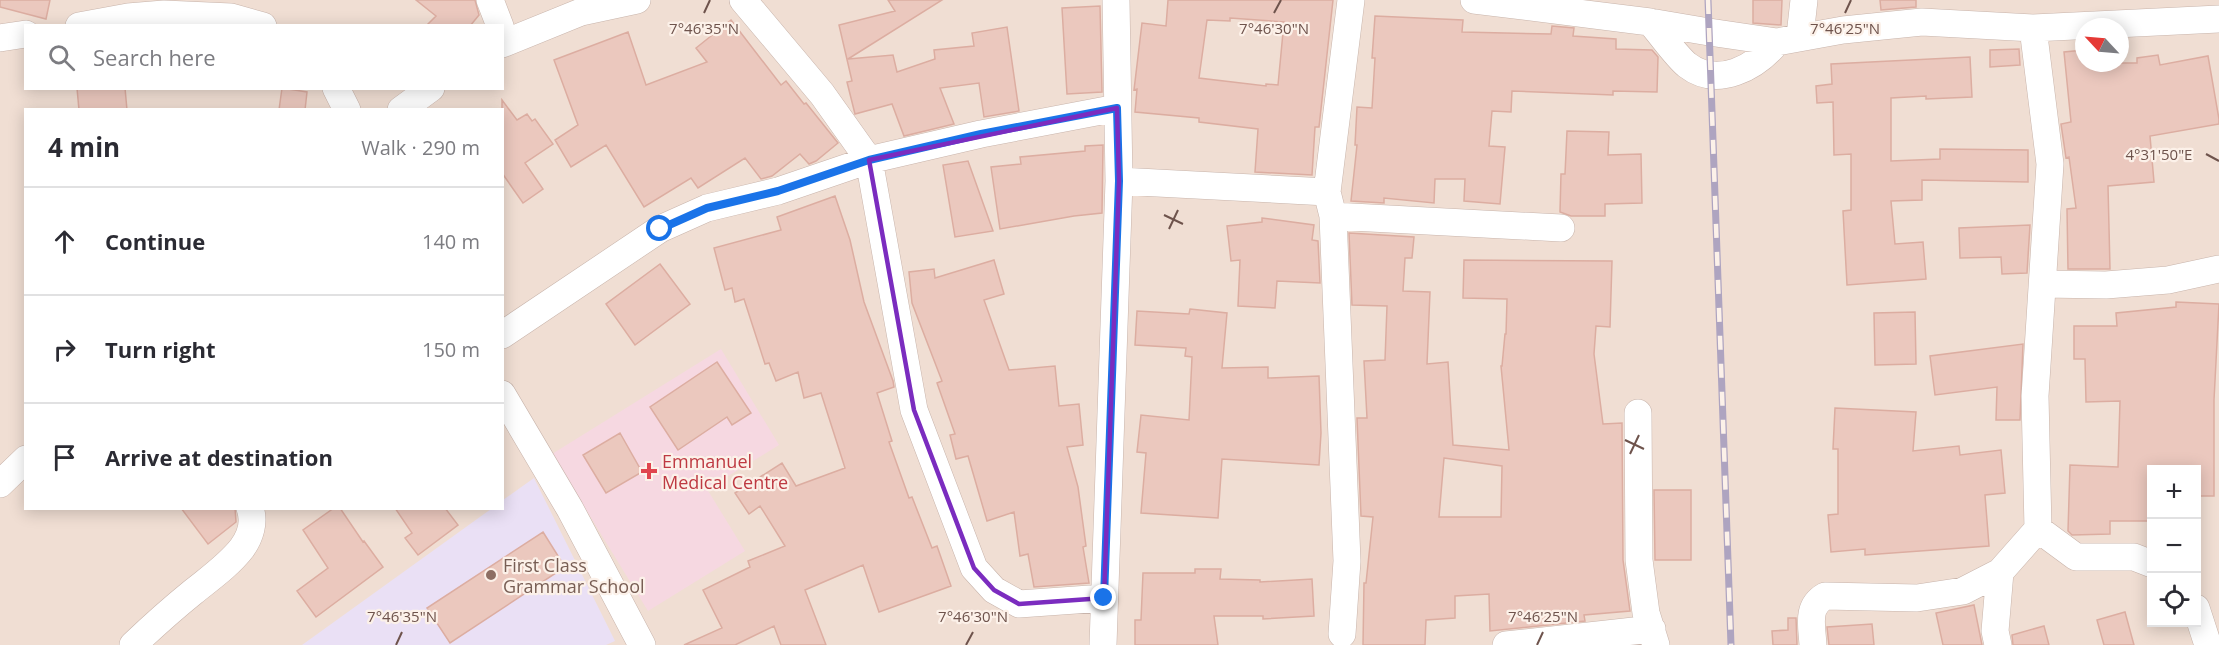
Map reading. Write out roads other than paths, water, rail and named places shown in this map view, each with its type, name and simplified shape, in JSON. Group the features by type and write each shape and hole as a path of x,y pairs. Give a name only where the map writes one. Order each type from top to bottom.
{"street":[{"path":"490,0 499,24"},
{"path":"504,36 581,12 637,0"},
{"path":"743,0 822,94 869,160 914,410 974,568 994,590 1019,604 1104,598"},
{"path":"1104,645 1119,181 1116,0"},
{"path":"1342,634 1347,561 1330,204 1351,0"},
{"path":"1474,0 1789,39 1922,22 2033,28 2219,19"},
{"path":"1650,22 1687,64 1711,74 1724,75 1737,72 1764,57 1789,39 1804,0"},
{"path":"89,24 166,7 231,17 256,24"},
{"path":"1813,645 1811,615 1813,606 1818,600 1826,596 1917,598 1964,591 2000,572 2038,529 2036,396 2050,164 2033,28"},
{"path":"337,90 346,108"},
{"path":"404,108 428,90"},
{"path":"504,334 660,229 707,208 778,191 869,160 981,134 1117,108"},
{"path":"1119,181 1561,228"},
{"path":"2043,284 2106,285 2168,280 2219,269"},
{"path":"504,397 570,509 642,645"},
{"path":"1506,645 1654,637 1646,614 1639,560 1638,413"},
{"path":"0,484 24,461"},
{"path":"134,645 162,617 241,549 251,531 253,514 251,510"},
{"path":"2038,529 2076,557 2134,557 2147,562"},
{"path":"1998,645 1995,631 2000,572"},
{"path":"2201,623 2208,645"}],"railway":[{"path":"1708,0 1731,645"}],"place":[{"name":"Emmanuel Medical Centre","path":"649,471"},
{"name":"First Class Grammar School","path":"491,575"}]}
